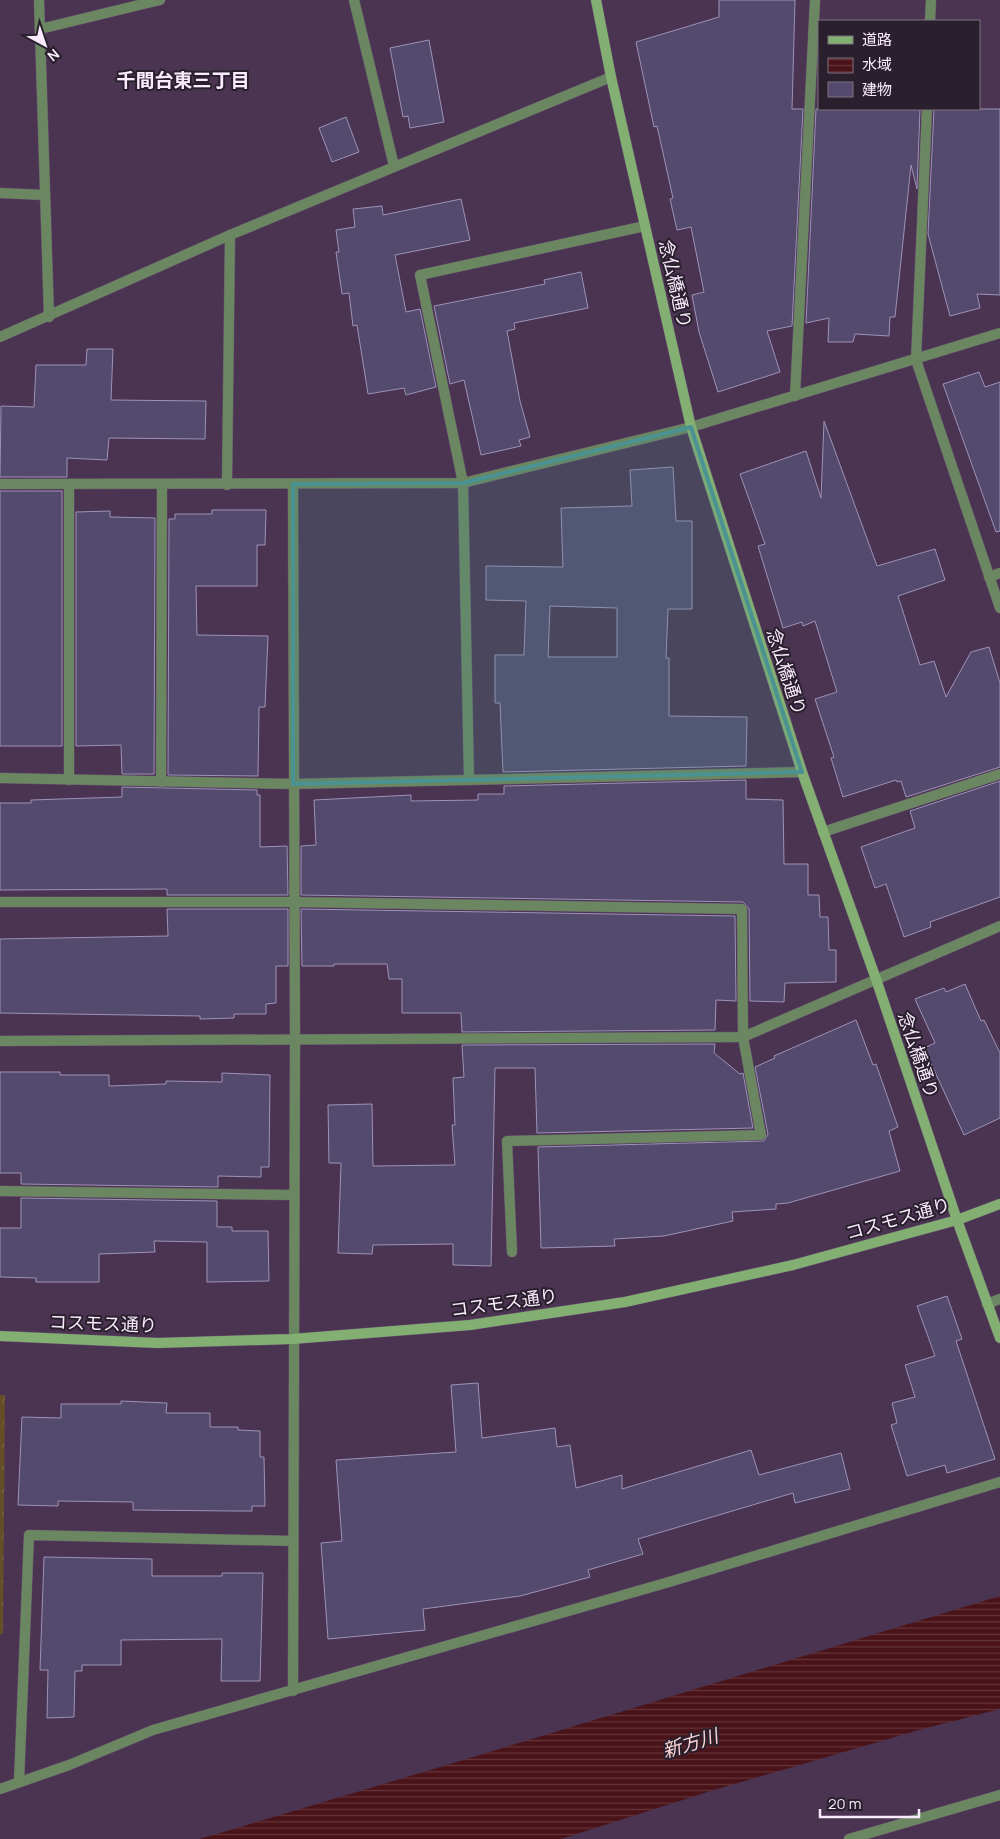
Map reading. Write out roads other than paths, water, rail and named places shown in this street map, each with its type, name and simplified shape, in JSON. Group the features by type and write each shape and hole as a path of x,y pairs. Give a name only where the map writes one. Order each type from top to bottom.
{"street":[{"path":"39,0 49,316"},
{"path":"40,29 160,0"},
{"path":"354,0 394,166"},
{"name":"念仏橋通り","path":"596,0 690,427 802,772 876,979 956,1220 1000,1338"},
{"path":"795,396 815,0"},
{"path":"930,20 931,0"},
{"path":"0,336 230,235 612,77"},
{"path":"927,110 916,360 1000,608"},
{"path":"0,194 45,195"},
{"path":"469,780 463,483 420,275 645,226"},
{"path":"227,485 230,235"},
{"path":"0,484 463,483 690,427 1000,333"},
{"path":"292,1692 292,1339 295,1038 293,484"},
{"path":"69,485 70,780"},
{"path":"161,782 162,485"},
{"path":"989,577 1000,573"},
{"path":"0,778 293,784 802,772"},
{"path":"823,832 1000,774"},
{"path":"0,902 294,902 742,909 743,1037 761,1136 507,1142 512,1252"},
{"path":"0,1040 743,1037 1000,926"},
{"path":"0,1191 293,1195"},
{"name":"コスモス通り","path":"0,1336 157,1343 292,1339 470,1325 626,1302 793,1265 956,1220 1000,1204"},
{"path":"988,1304 1000,1299"},
{"path":"0,1789 69,1765 153,1730 292,1692 1000,1482"},
{"path":"19,1782 29,1535 293,1541"},
{"path":"850,1839 1000,1795"}],"water":[{"name":"新方川","path":"1000,1596 1000,1709 919,1730 714,1790 561,1839 199,1839 500,1749"}],"district":[{"name":"千間台東三丁目","path":"183,80"}]}
